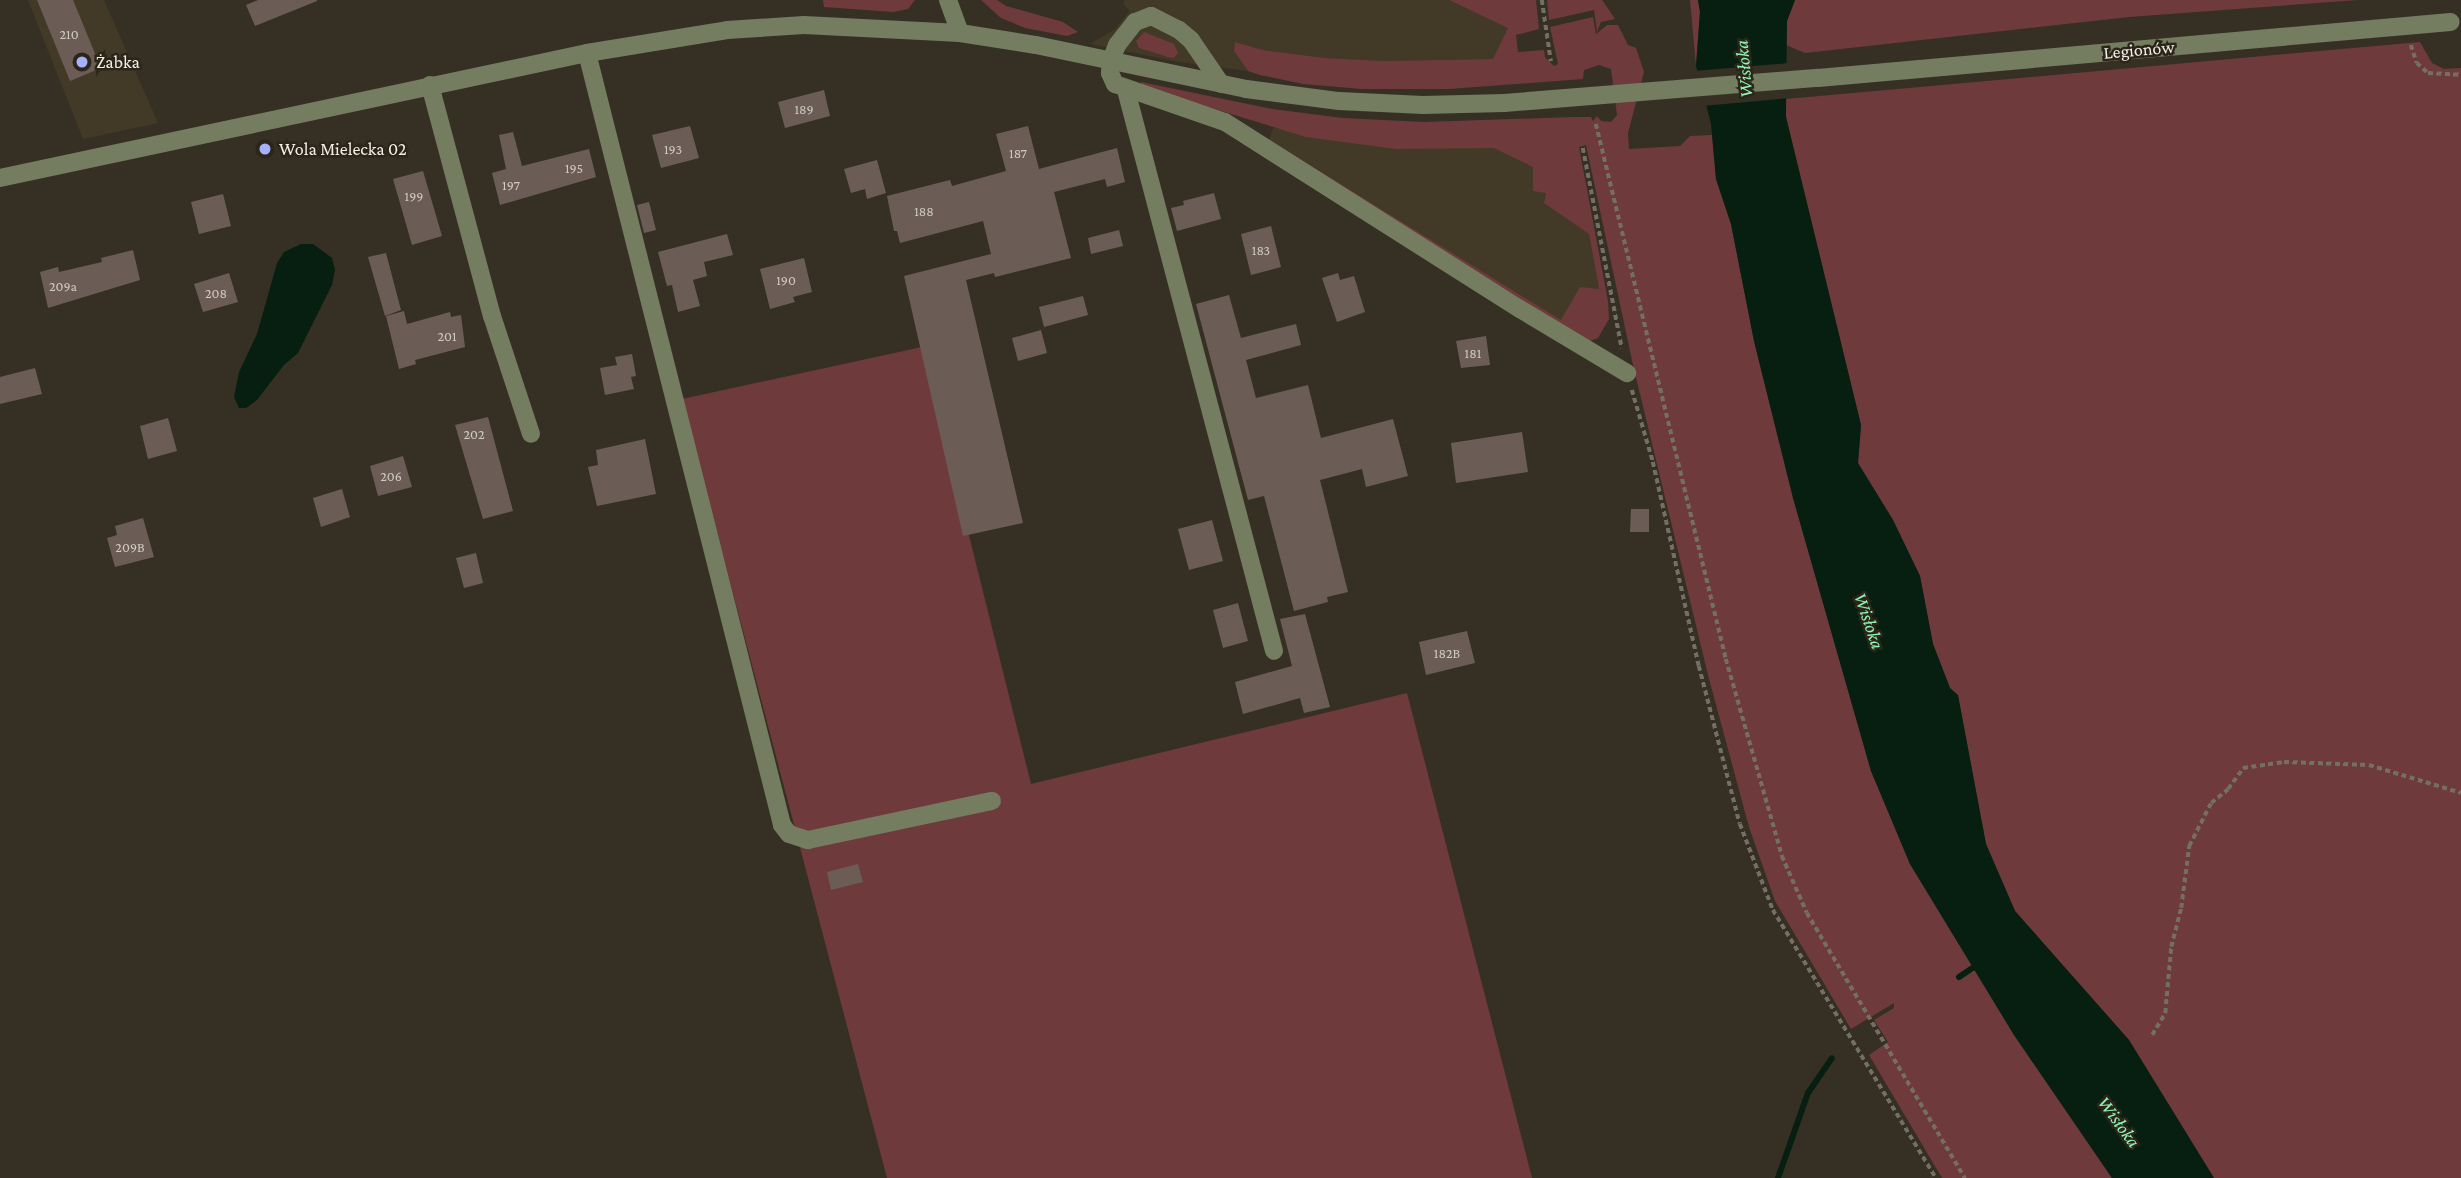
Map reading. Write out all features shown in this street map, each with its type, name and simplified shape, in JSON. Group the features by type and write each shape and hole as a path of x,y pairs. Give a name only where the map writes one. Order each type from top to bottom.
{"street":[{"path":"948,0 960,33"},
{"path":"1221,84 1191,40 1179,30 1151,16 1135,22 1117,45 1111,61 1110,74 1115,84 1225,122 1520,309 1627,373"},
{"name":"Legionów","path":"0,177 587,53 727,30 804,25 960,33 1036,45 1221,84 1339,101 1423,105 1588,98 2456,22"},
{"path":"587,53 782,825 789,834 808,840 992,801"},
{"path":"430,85 492,316 531,434"},
{"path":"1126,90 1274,651"}],"path":[{"path":"1542,0 1551,61"},
{"path":"2409,39 2417,64 2428,73 2461,75"},
{"path":"1596,124 1726,659 1782,856 1807,913 1965,1178"},
{"path":"1583,148 1627,373 1653,462 1699,666 1740,824 1773,911 1937,1178"},
{"path":"2152,1035 2165,1013 2171,947 2181,908 2189,846 2211,803 2228,789 2243,768 2284,762 2369,765 2461,793"}],"shaded area":[{"path":"28,0 104,0 158,123 83,139"},
{"path":"823,0 915,0 908,9 893,12 824,7"},
{"path":"981,0 997,0 1006,6 1063,22 1078,32 1067,36 1025,28 1001,18"},
{"path":"1125,0 1449,0 1509,28 1494,59 1384,61 1325,58 1263,50 1235,42 1234,51 1248,71 1179,62 1090,44 1115,29 1130,11 1123,4"},
{"path":"1449,0 1536,0 1539,29 1516,35 1518,52 1544,50 1545,57 1554,66 1558,64 1550,27 1593,17 1596,34 1607,25 1618,25 1628,45 1636,48 1644,72 1628,133 1629,149 1680,146 1690,136 1712,135 1716,179 1731,224 1754,341 1793,498 1871,771 1910,864 2014,1035 2112,1178 1942,1178 1869,1055 1888,1042 1874,1020 1894,1008 1894,1003 1851,1029 1775,901 1749,827 1708,675 1633,365 1586,145 1579,147 1608,301 1609,319 1598,338 1590,341 1573,335 1269,140 1561,320 1580,287 1599,289 1589,234 1544,203 1546,193 1533,191 1533,167 1494,148 1396,149 1306,137 1140,86 1141,82 1272,109 1343,118 1424,122 1591,117 1593,121 1597,116 1601,121 1611,122 1617,115 1611,69 1599,65 1584,70 1583,79 1449,89 1362,89 1303,84 1260,75 1248,71 1234,51 1235,42 1263,50 1325,58 1384,61 1493,59 1508,28"},
{"path":"1547,0 1602,0 1615,19 1601,22 1597,32 1594,10 1549,20"},
{"path":"1690,0 1698,0 1700,12 1696,66"},
{"path":"1795,0 2358,0 2129,17 1805,53 1786,45 1787,21"},
{"path":"1144,32 1174,44 1178,53 1174,58 1139,48 1136,41"},
{"path":"2420,42 2432,63 2444,69 2461,68 2461,1178 2214,1178 2129,1040 2015,911 1986,844 1958,696 1950,688 1933,644 1920,576 1893,520 1858,463 1861,425 1786,117 1786,99"},
{"path":"1273,128 1557,142 1544,202 1589,234 1599,290 1582,333 1269,140"},
{"path":"922,347 1031,784 1407,693 1532,1178 887,1178 682,399"}],"water":[{"name":"Wisłoka","path":"1698,0 1795,0 1787,21 1786,117 1861,425 1858,463 1893,520 1920,576 1933,644 1950,688 1958,695 1986,844 2015,911 2129,1040 2214,1178 2112,1178 2014,1035 1910,864 1871,771 1793,498 1754,341 1731,224 1716,179 1711,124 1696,66 1700,12"},
{"path":"301,244 313,244 332,258 335,270 332,285 298,353 284,365 257,400 246,408 239,408 234,397 239,372 257,334 277,263 284,252"}],"pier":[{"path":"1789,63 1790,98 1702,106 1694,71"}],"building":[{"path":"37,0 73,0 101,68 70,81"},
{"path":"258,0 317,1 255,26 246,5"},
{"path":"824,90 830,116 785,128 778,102"},
{"path":"690,126 699,158 661,168 652,135"},
{"path":"1028,126 1039,169 1117,148 1125,182 1107,187 1105,179 1054,192 1071,258 995,277 994,273 966,280 1023,523 963,536 904,276 991,254 983,221 900,243 897,231 894,231 887,196 950,180 952,186 1006,171 996,134"},
{"path":"513,132 522,166 589,149 596,177 500,205 492,173 506,169 499,135"},
{"path":"877,160 886,193 867,199 865,189 851,193 844,169"},
{"path":"423,171 442,236 412,245 393,179"},
{"path":"1214,193 1221,219 1177,231 1171,208 1184,205 1183,201"},
{"path":"223,194 231,226 199,234 191,202"},
{"path":"649,202 656,230 644,233 637,205"},
{"path":"1271,226 1281,267 1251,275 1241,234"},
{"path":"1119,230 1123,246 1091,254 1088,238"},
{"path":"727,234 733,255 704,262 707,276 693,280 700,306 678,312 672,285 667,286 658,252"},
{"path":"133,250 140,280 48,308 40,272 58,267 59,272 102,262 101,258"},
{"path":"386,253 401,310 385,316 368,257"},
{"path":"804,258 812,292 793,297 795,302 770,309 760,269"},
{"path":"229,273 238,302 203,312 194,284"},
{"path":"1338,273 1340,280 1354,276 1365,312 1337,322 1322,278"},
{"path":"1229,295 1241,338 1296,324 1301,345 1246,360 1256,398 1308,385 1321,438 1393,419 1408,476 1366,487 1362,469 1320,480 1348,592 1327,597 1328,602 1294,611 1264,496 1248,500 1196,304"},
{"path":"1083,296 1088,315 1044,327 1039,307"},
{"path":"404,311 407,324 450,312 451,317 461,315 465,347 415,360 416,364 399,369 386,316"},
{"path":"1041,330 1047,353 1018,361 1012,338"},
{"path":"1486,336 1490,365 1461,368 1456,341"},
{"path":"632,354 636,376 631,377 634,389 605,395 600,368 617,365 615,357"},
{"path":"35,368 42,394 0,404 0,377"},
{"path":"488,417 513,511 483,519 455,425"},
{"path":"168,418 177,451 148,459 140,426"},
{"path":"1522,432 1528,472 1456,483 1451,443"},
{"path":"645,439 656,494 597,506 588,467 598,465 596,450"},
{"path":"403,456 412,487 378,496 370,466"},
{"path":"342,489 350,517 321,527 313,498"},
{"path":"1631,509 1649,509 1649,532 1630,532"},
{"path":"143,518 154,557 115,567 107,538 117,535 115,526"},
{"path":"1212,520 1223,561 1189,570 1178,529"},
{"path":"476,553 483,583 464,588 456,558"},
{"path":"1238,603 1248,641 1223,648 1213,610"},
{"path":"1305,614 1330,707 1304,713 1300,698 1243,714 1235,682 1292,666 1280,619"},
{"path":"1467,631 1475,663 1426,675 1419,642"},
{"path":"858,864 863,882 831,890 827,872"}],"waterway":[{"path":"1959,977 1978,964"},
{"path":"1778,1178 1808,1093 1832,1058"}],"place":[{"name":"Żabka","path":"82,62"},
{"name":"Wola Mielecka 02","path":"265,149"}]}
